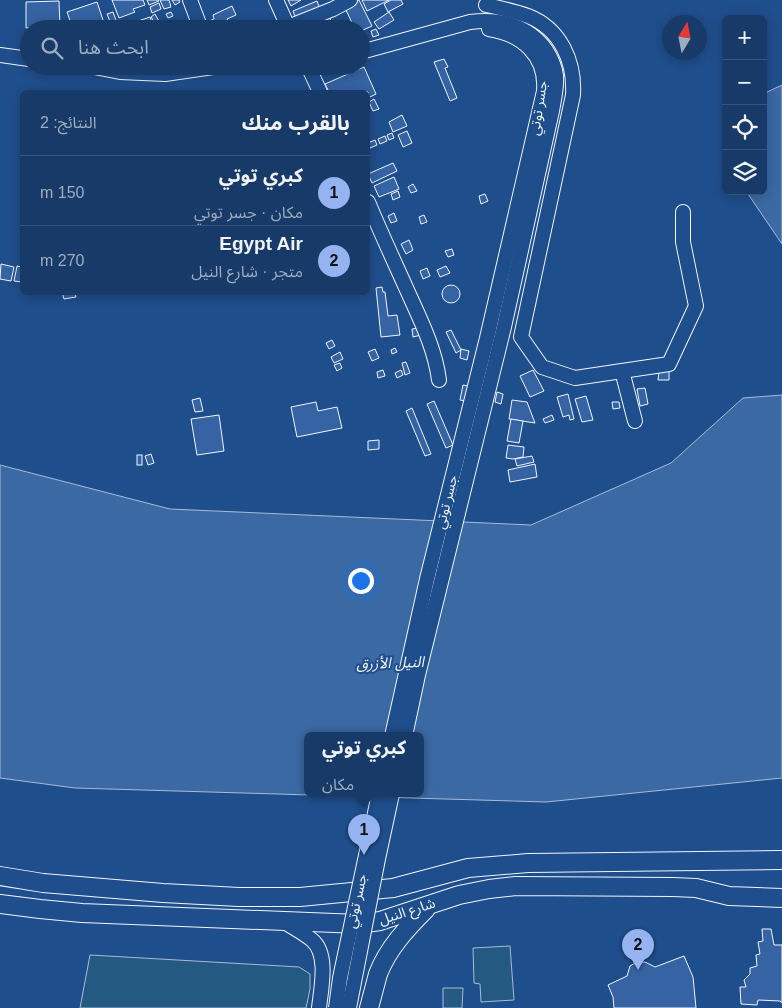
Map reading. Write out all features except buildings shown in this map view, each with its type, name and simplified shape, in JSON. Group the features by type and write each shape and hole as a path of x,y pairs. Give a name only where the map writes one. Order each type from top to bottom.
{"main road":[{"name":"شارع النيل","path":"0,876 43,883 163,893 239,897 300,897 393,888 468,868 501,864 782,860"},
{"path":"40,909 43,883"},
{"name":"شارع النيل","path":"0,904 82,913 359,924 380,921 459,895 516,886 696,888 729,896 782,898"},
{"path":"369,1008 379,973 394,944 433,903"}],"street":[{"path":"190,0 198,20"},
{"path":"276,0 285,20"},
{"path":"307,20 350,0"},
{"path":"482,25 486,3 534,19 557,38 564,47 573,75 573,95 521,337 542,367 575,378 669,364 696,306 683,242 683,212"},
{"name":"جسر توتي","path":"370,50 470,22 482,25 502,22 520,28 535,37 550,58 556,75 555,92 546,110 427,579 393,732"},
{"path":"0,56 20,58"},
{"path":"312,75 319,90"},
{"name":"جسر توتي","path":"406,732 504,327 546,110"},
{"path":"370,206 424,327 435,358 439,380"},
{"path":"622,371 635,421"},
{"name":"جسر توتي","path":"336,1008 340,978 378,797"},
{"name":"جسر توتي","path":"350,1008 391,797"},
{"path":"283,921 312,939 318,946 322,957 319,1008"}],"shaded area":[{"path":"510,946 514,1000 481,1002 480,984 474,983 473,948"},
{"path":"90,955 299,967 310,974 310,989 306,1008 80,1008"},
{"path":"443,988 463,988 462,1008 443,1008"}],"water":[{"path":"782,85 782,244 749,195 767,195 767,92"},
{"name":"النيل الأزرق","path":"782,395 782,778 546,802 378,797 424,797 424,732 304,732 304,795 75,788 0,778 0,465 170,509 531,525 671,463 743,398"}],"place":[{"name":"كبري توتي","path":"364,855"},
{"name":"Egypt Air","path":"638,970"}]}
